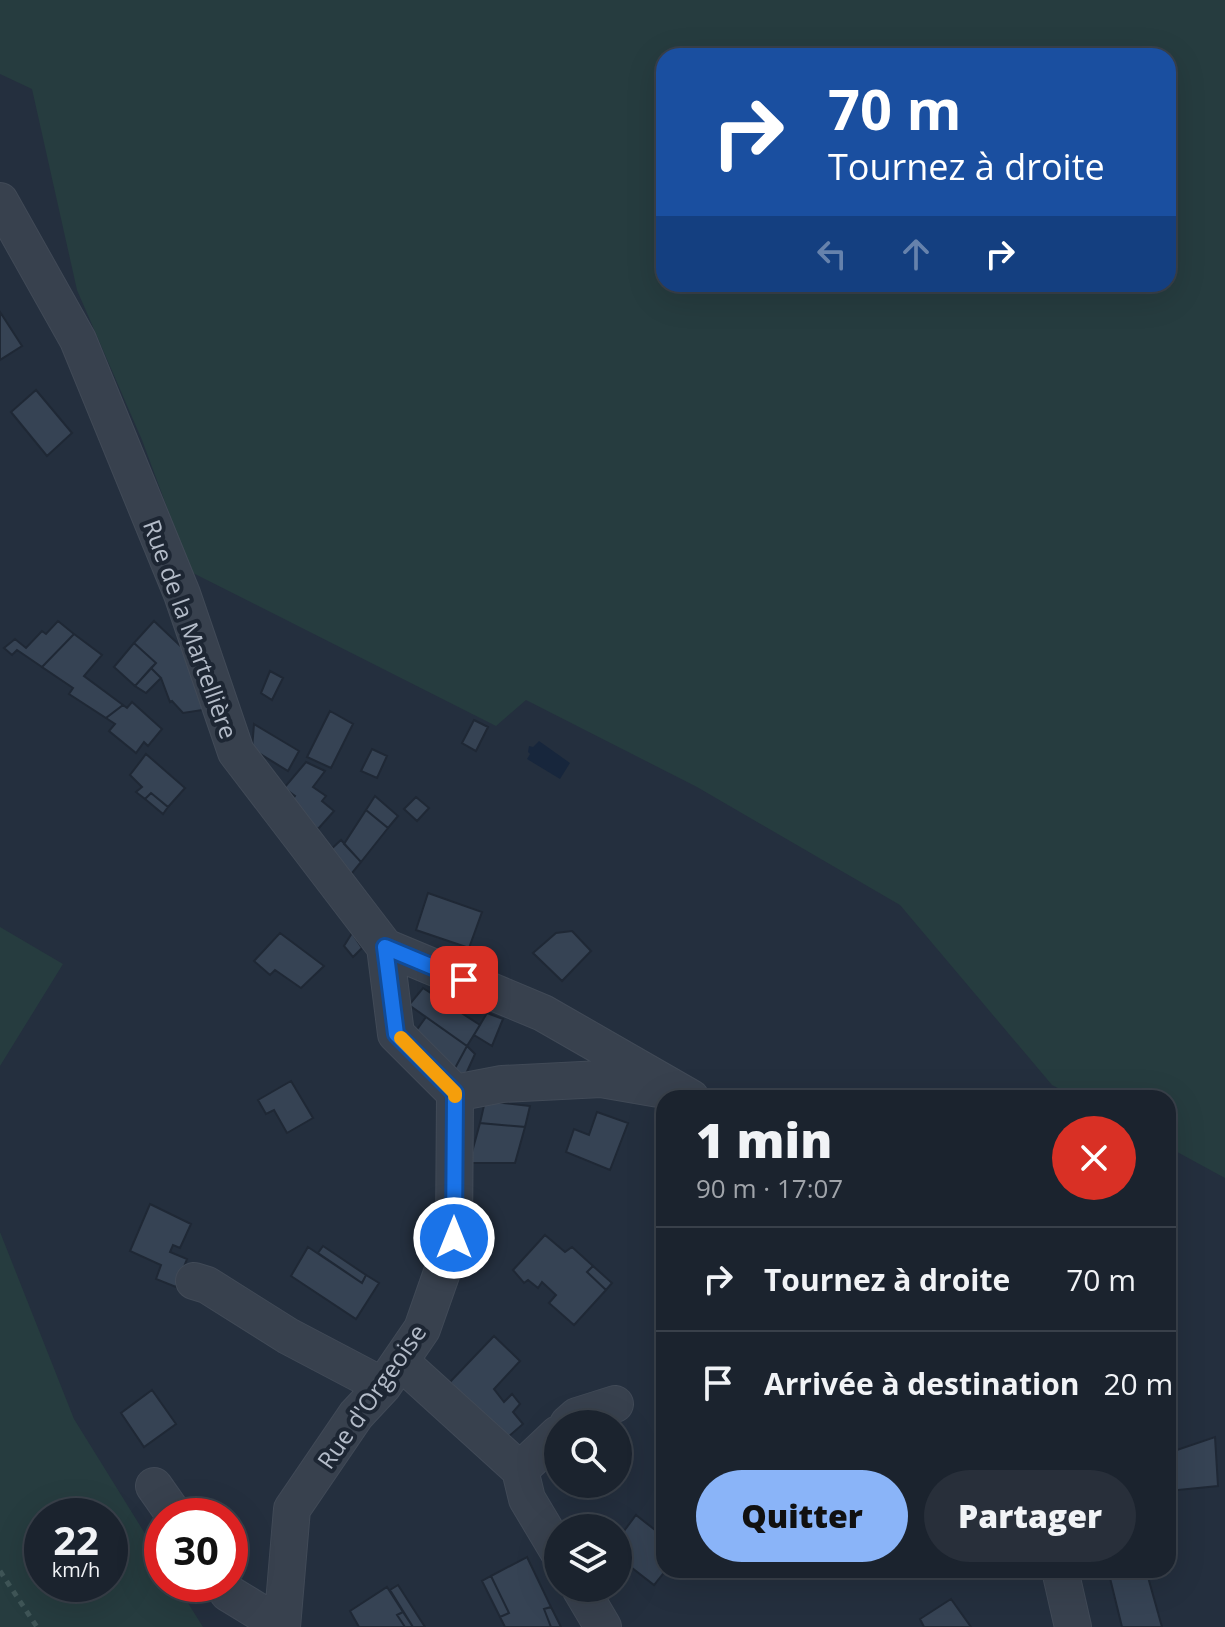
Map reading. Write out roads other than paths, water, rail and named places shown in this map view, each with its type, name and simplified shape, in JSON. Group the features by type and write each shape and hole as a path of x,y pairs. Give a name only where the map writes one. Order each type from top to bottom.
{"street":[{"name":"Rue de la Martellière","path":"0,201 78,340 182,594 236,752 385,947 543,1013 678,1090"},
{"path":"385,947 396,1034 455,1093"},
{"name":"Rue de la Martellière","path":"455,1093 502,1084 601,1079 660,1090"},
{"name":"Rue d'Orgeoise","path":"282,1626 292,1509 356,1415 392,1374 422,1329 454,1238 455,1093"},
{"path":"194,1281 207,1285 288,1336 392,1374 520,1470 527,1499 544,1528"},
{"path":"596,1410 615,1404"},
{"path":"520,1470 544,1447"},
{"path":"154,1486 162,1498"},
{"path":"1062,1578 1073,1627"},
{"path":"243,1602 282,1626"},
{"path":"588,1602 603,1627"}],"water":[{"path":"539,741 570,763 560,779 527,759 529,746 533,747"}]}
